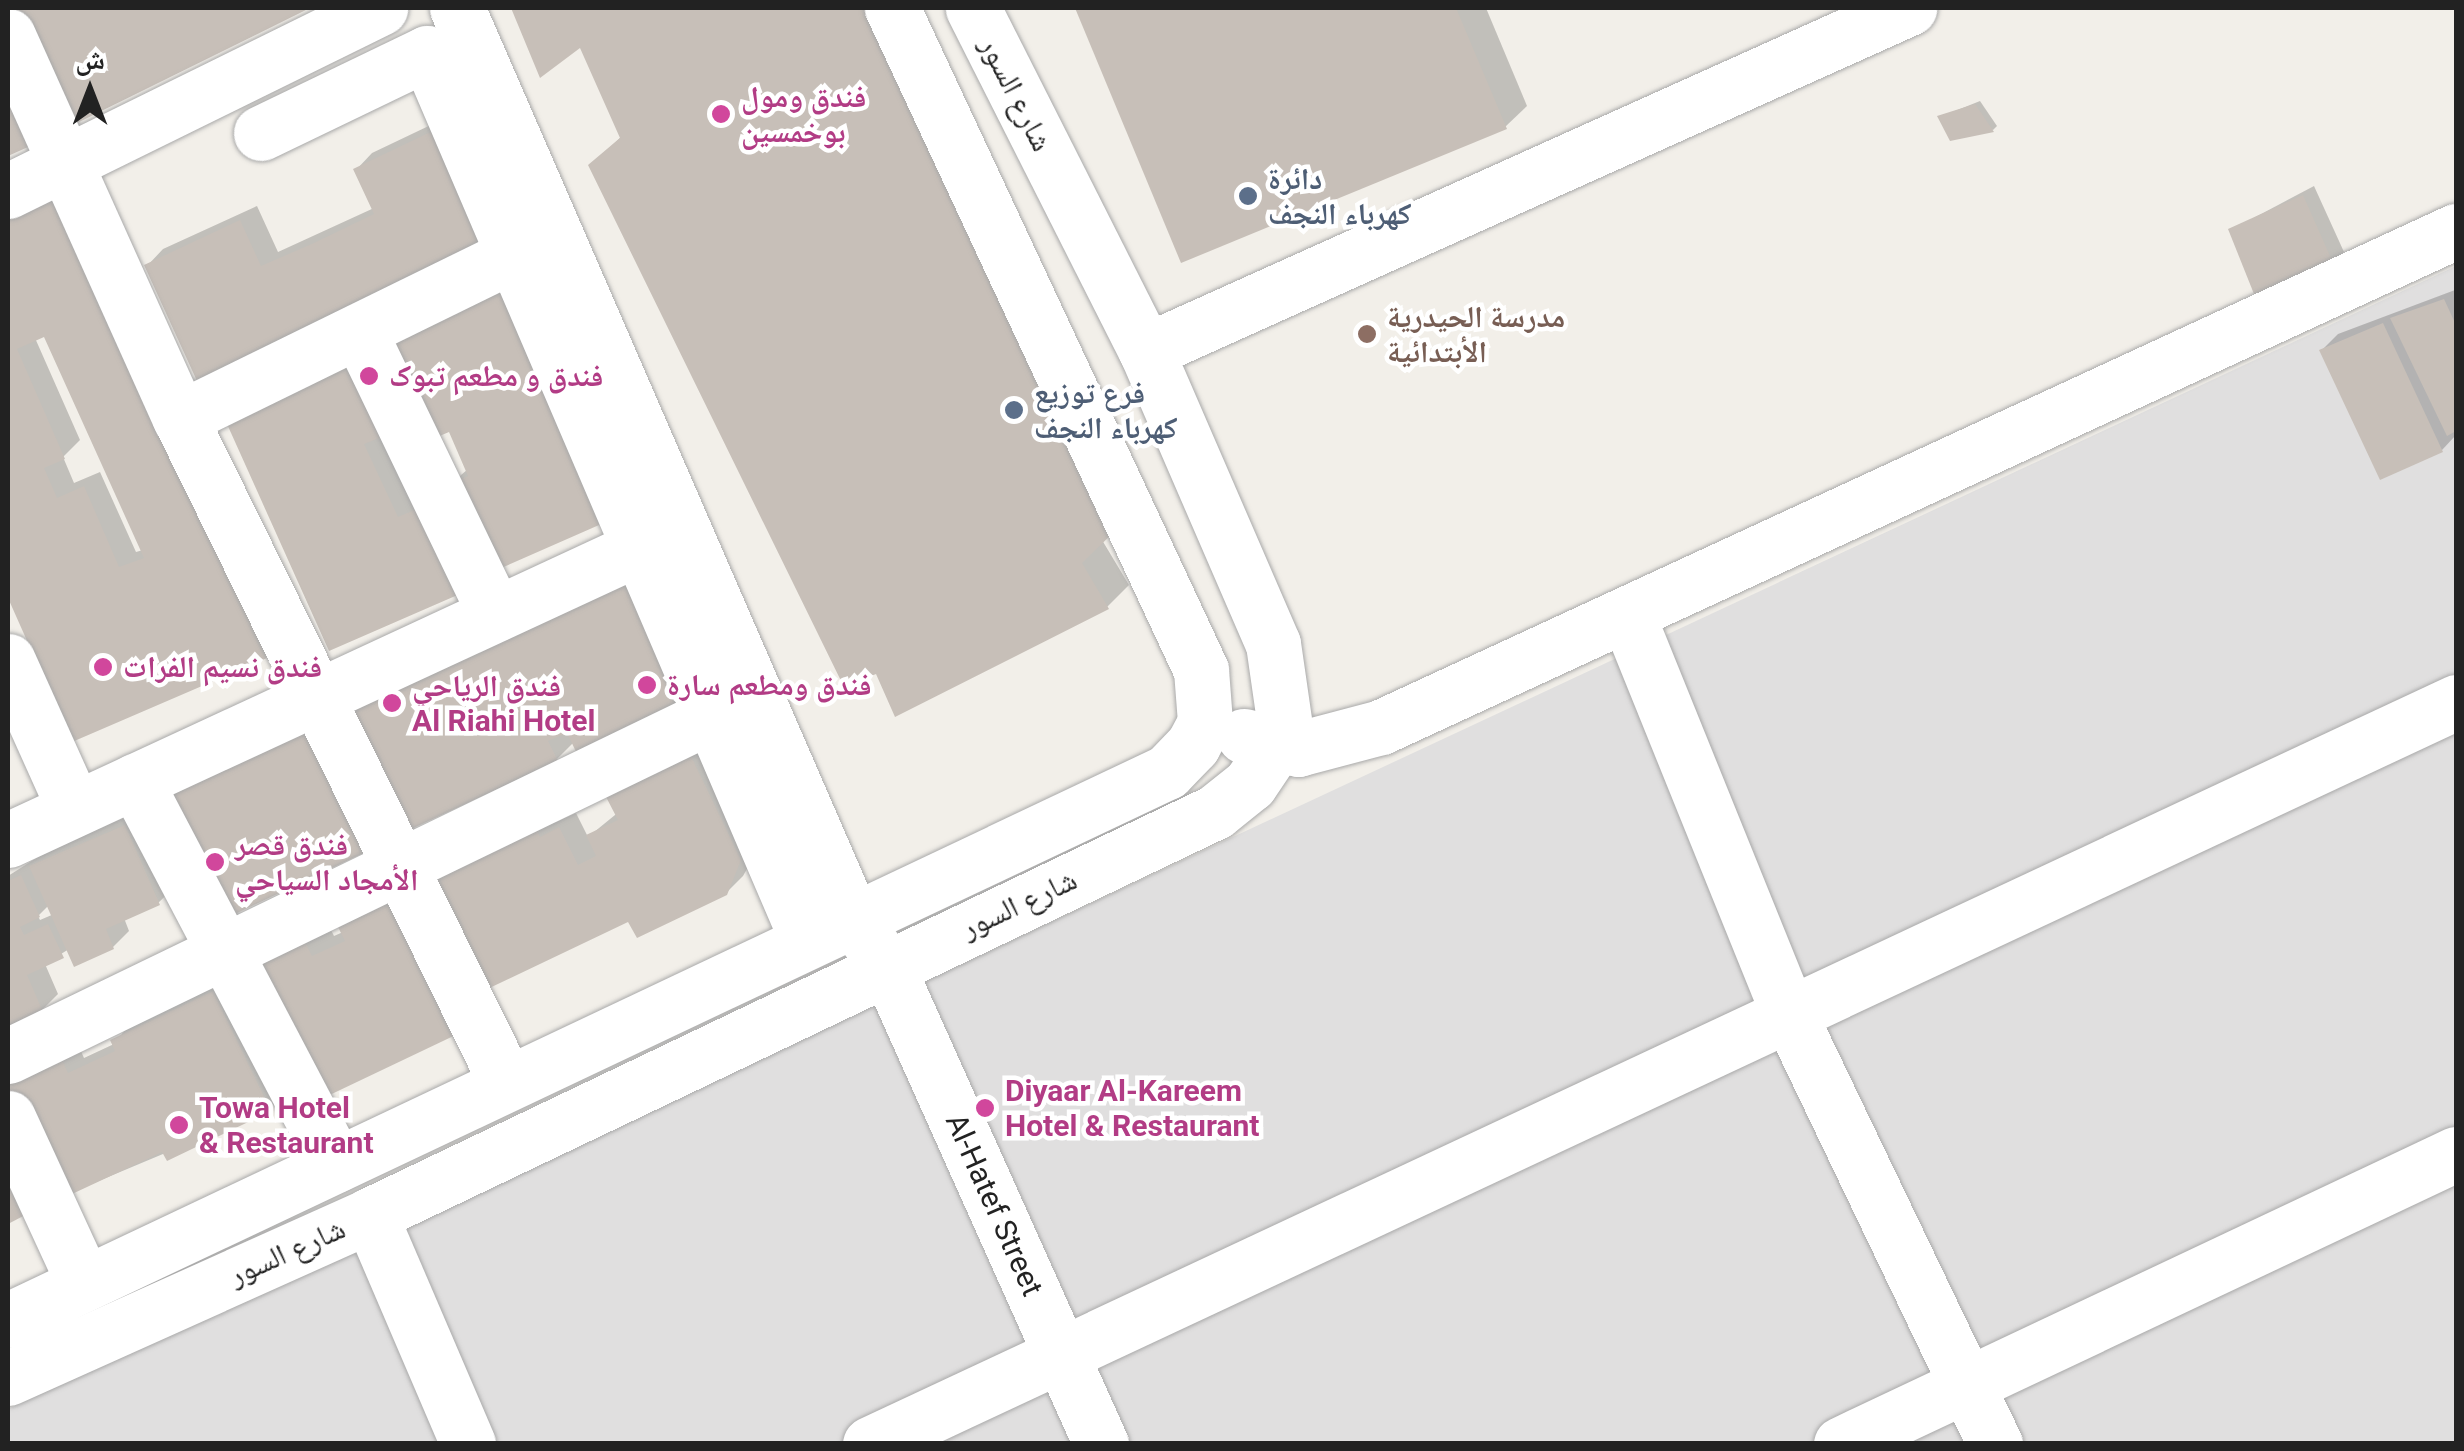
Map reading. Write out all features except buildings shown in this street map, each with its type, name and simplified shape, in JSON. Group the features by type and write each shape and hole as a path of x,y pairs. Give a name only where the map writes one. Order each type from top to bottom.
{"street":[{"path":"8,191 380,8"},
{"path":"457,8 536,244"},
{"path":"892,8 1201,670 1205,722 1275,747 1318,748 1382,727 2456,231"},
{"name":"شارع السور","path":"8,1378 370,1215 1215,812 1250,784 1275,747 1284,694 1273,644 1146,351 974,8"},
{"path":"1146,351 1908,8"},
{"path":"8,36 180,418 506,1082"},
{"path":"261,133 427,53 536,244"},
{"path":"180,418 536,244"},
{"name":"Al-Hatef Street","path":"536,244 830,928 887,966 1101,1444"},
{"path":"359,331 495,614"},
{"path":"8,840 661,538"},
{"path":"1627,614 1789,1014 1995,1444"},
{"path":"8,660 74,808"},
{"path":"870,1444 2456,702"},
{"path":"8,1056 732,705"},
{"name":"شارع السور","path":"8,1320 830,928 1167,772 1205,722"},
{"path":"135,780 336,1164"},
{"path":"8,1118 84,1283"},
{"path":"1840,1444 2456,1154"},
{"path":"370,1215 468,1444"}],"shaded area":[{"path":"2456,266 2456,1443 8,1444 8,1409"}],"place":[{"name":"فندق ومول بوخمسين","path":"721,114"},
{"name":"دائرة كهرباء النجف","path":"1248,196"},
{"name":"مدرسة الحيدرية الأبتدائية","path":"1367,334"},
{"name":"فندق و مطعم تبوک","path":"369,376"},
{"name":"فرع توزيع كهرباء النجف","path":"1014,410"},
{"name":"فندق نسيم الفرات","path":"103,667"},
{"name":"فندق ومطعم سارة","path":"647,685"},
{"name":"فندق الرياحي Al Riahi Hotel","path":"392,703"},
{"name":"فندق قصر الأمجاد السياحي","path":"215,862"},
{"name":"Diyaar Al-Kareem Hotel & Restaurant","path":"985,1108"},
{"name":"Towa Hotel & Restaurant","path":"179,1125"}]}
